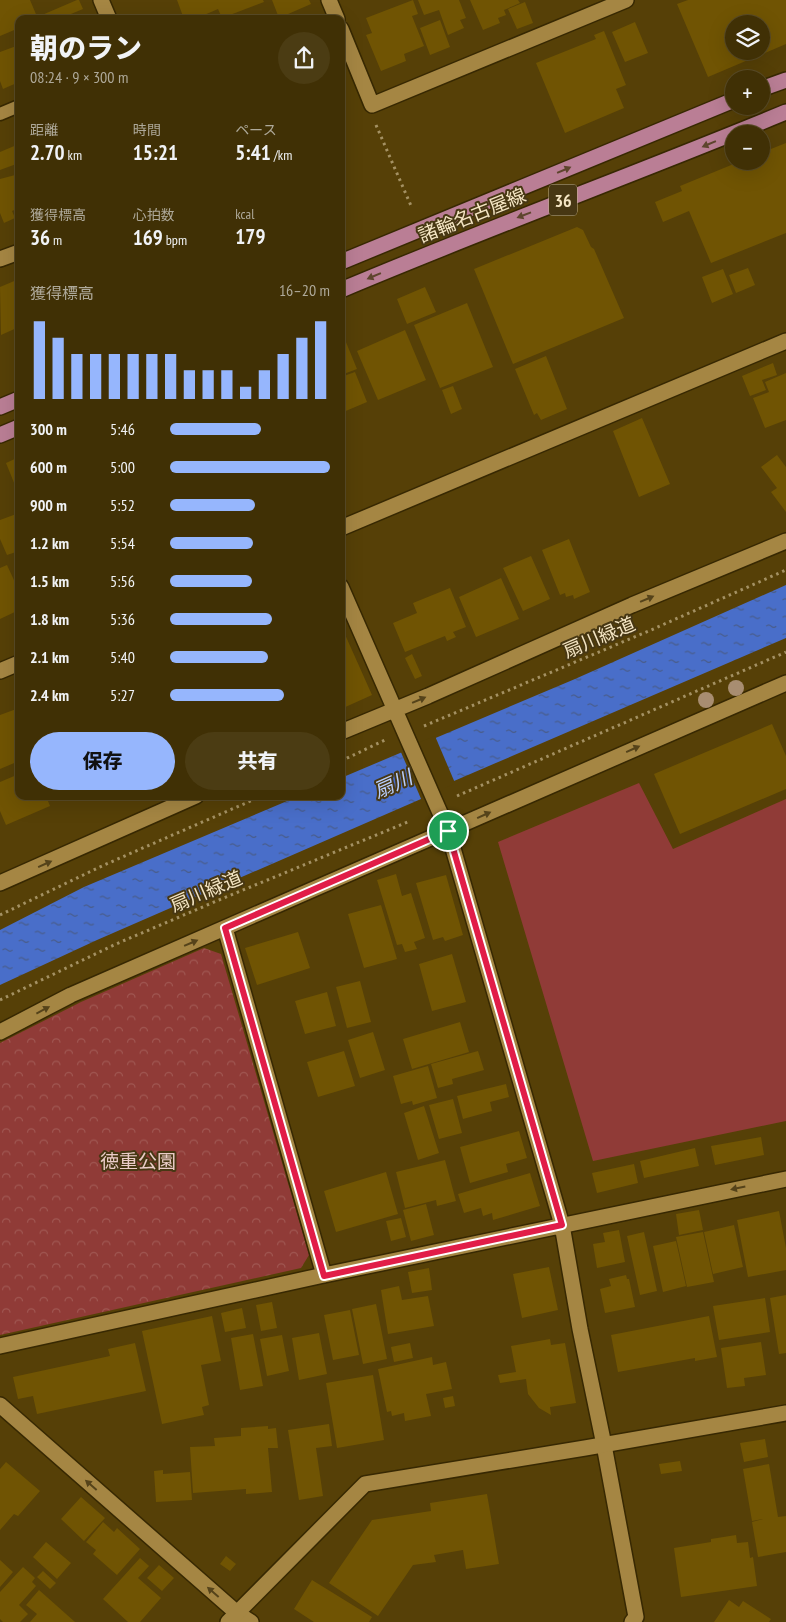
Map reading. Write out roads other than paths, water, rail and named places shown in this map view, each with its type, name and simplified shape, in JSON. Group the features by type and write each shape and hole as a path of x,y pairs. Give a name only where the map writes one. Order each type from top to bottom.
{"main road":[{"path":"770,86 786,80"},
{"name":"諸輪名古屋線","path":"345,260 725,104"},
{"name":"諸輪名古屋線","path":"345,288 516,218 697,149 786,112"},
{"path":"0,406 15,400"},
{"path":"0,435 15,429"}],"street":[{"path":"101,0 107,15"},
{"path":"329,0 335,15"},
{"path":"345,39 372,104 626,0"},
{"path":"0,259 15,253"},
{"path":"345,526 786,341"},
{"path":"345,730 369,719 396,710 632,605 786,541"},
{"path":"345,596 448,831 562,1225 580,1329 637,1620"},
{"path":"0,671 15,665"},
{"path":"0,1032 71,995 786,683"},
{"path":"0,884 187,800"},
{"path":"225,928 324,1276"},
{"path":"0,1346 786,1178"},
{"path":"0,1405 233,1617 251,1622"},
{"path":"233,1617 365,1484 604,1445 786,1412"}],"lane":[{"path":"0,114 15,108"}],"water":[{"name":"扇川","path":"786,585 786,638 454,781 421,799 97,940 0,985 0,930 84,887 290,800 345,800 345,776 575,679"}],"park label":[{"name":"徳重公園","path":"138,1161"}]}
